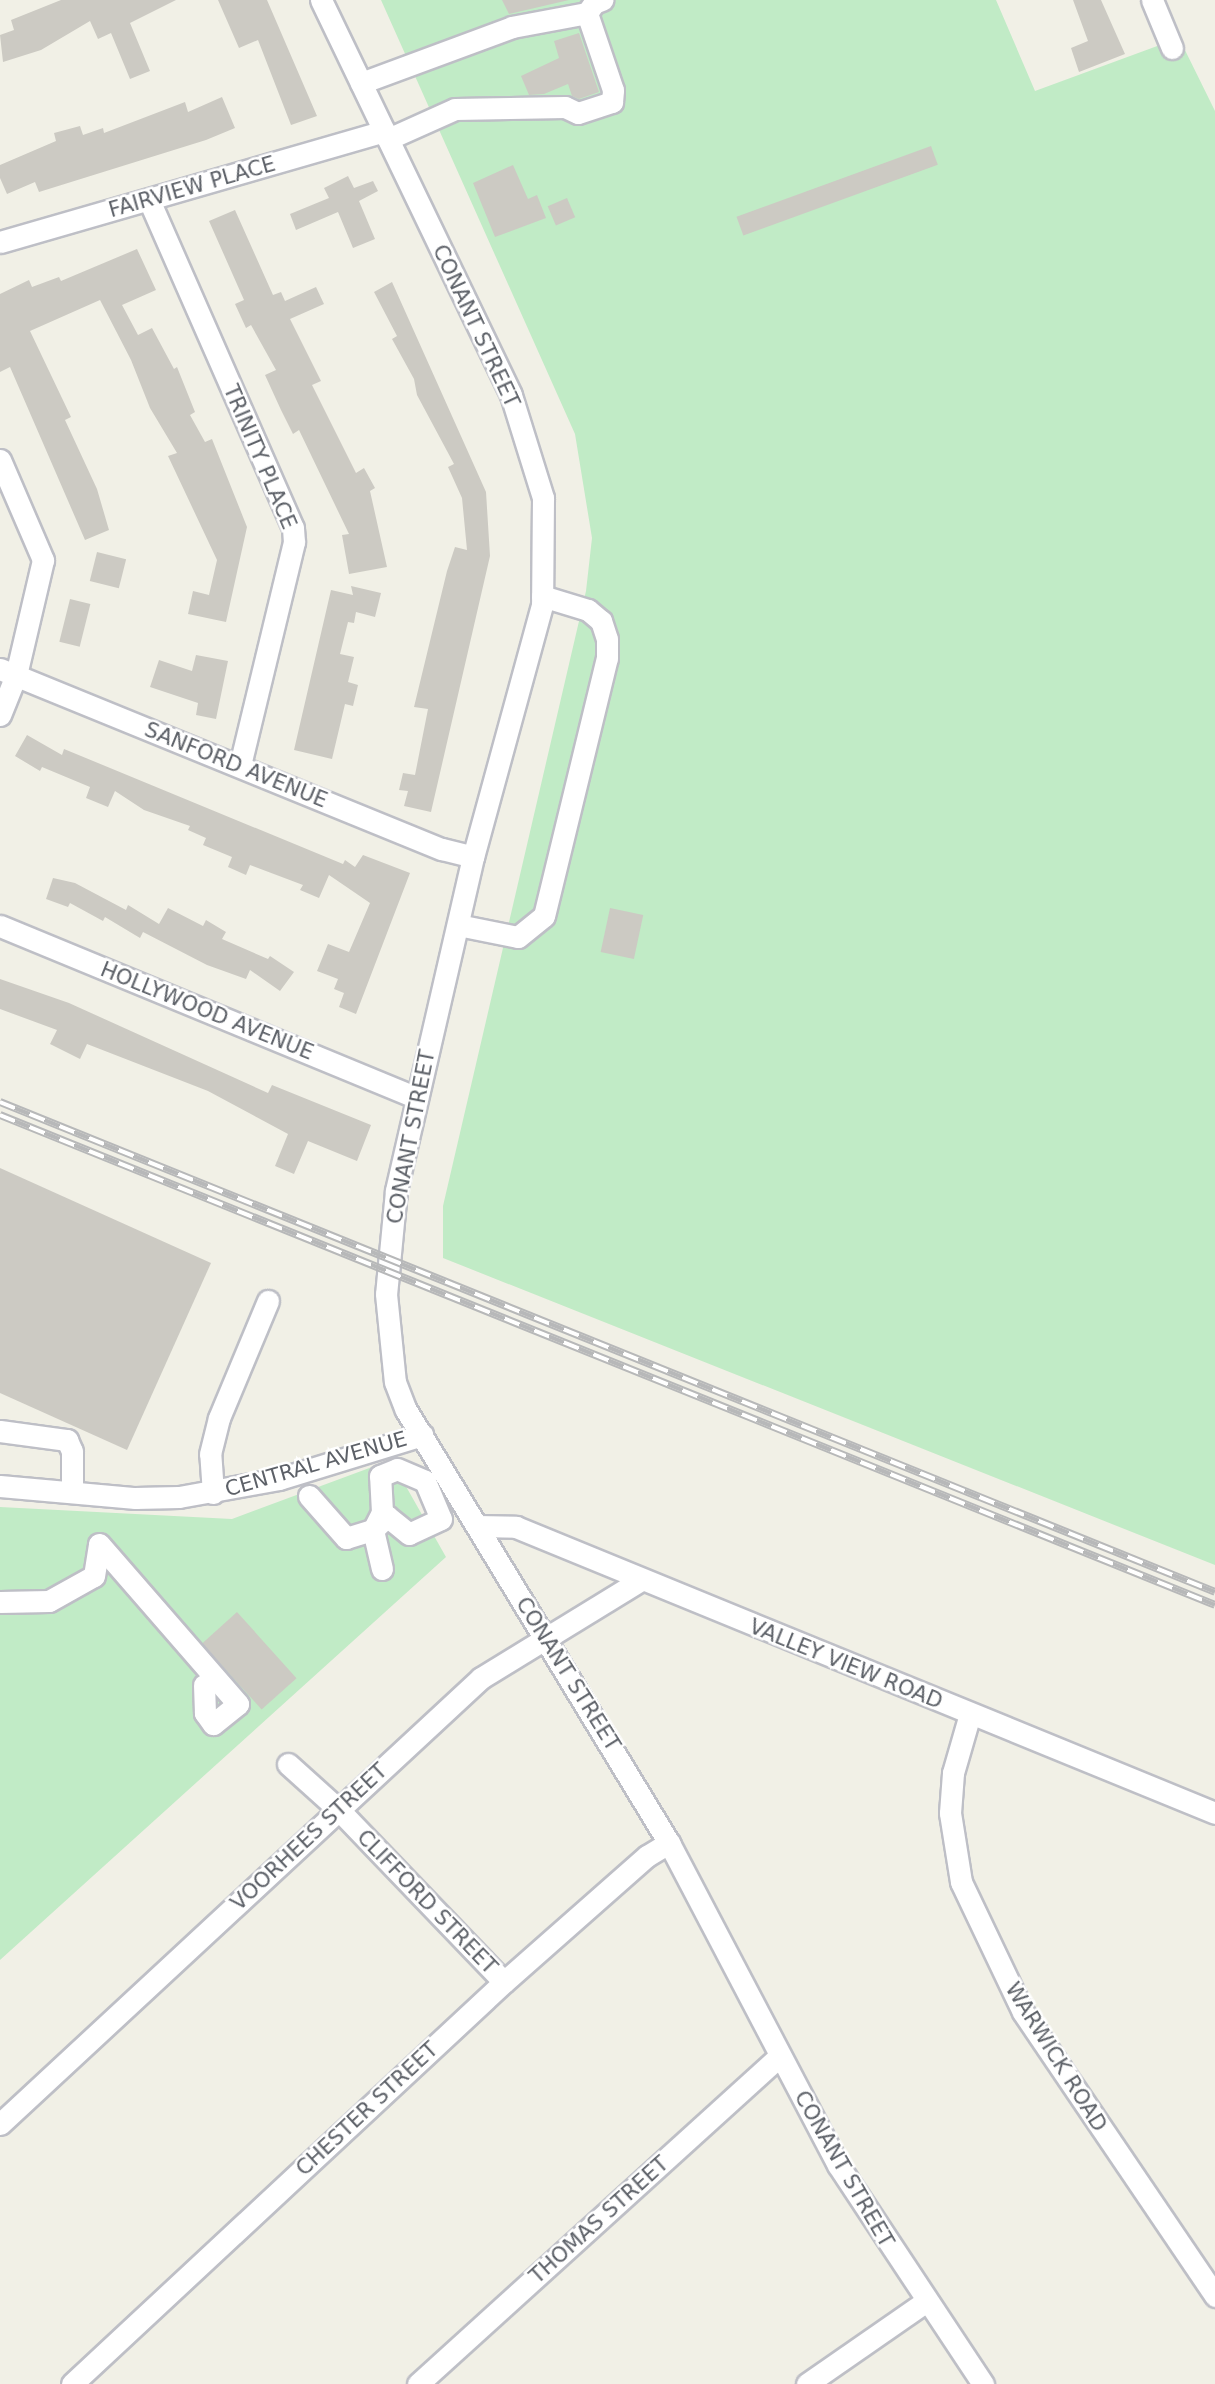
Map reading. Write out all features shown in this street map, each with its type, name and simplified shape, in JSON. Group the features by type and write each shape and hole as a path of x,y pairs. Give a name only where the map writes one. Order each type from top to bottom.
{"street":[{"name":"CONANT STREET","path":"321,0 511,396 543,498 542,596 472,857 415,1097 396,1191 386,1294 396,1382 422,1435 669,1843 838,2165 925,2302 983,2384"},
{"path":"1152,0 1172,48"},
{"path":"361,83 512,27 595,7"},
{"name":"FAIRVIEW PLACE","path":"0,242 386,135 455,109 565,107 579,113 612,102 613,90 595,7"},
{"name":"TRINITY PLACE","path":"149,200 293,528 294,542 240,766"},
{"path":"0,460 43,560 8,672 0,715"},
{"path":"458,925 518,937 544,916 607,658 607,639 601,621 588,610 542,596"},
{"name":"SANFORD AVENUE","path":"8,672 442,849 472,857"},
{"name":"HOLLYWOOD AVENUE","path":"0,926 415,1097"},
{"path":"213,1493 210,1454 219,1418 268,1301"},
{"path":"0,1431 67,1440 72,1451 72,1492"},
{"name":"CENTRAL AVENUE","path":"0,1486 135,1498 213,1493 279,1479 422,1435"},
{"path":"309,1496 345,1538 373,1530 382,1569"},
{"name":"VALLEY VIEW ROAD","path":"477,1526 516,1527 1215,1813"},
{"path":"0,1602 49,1601 94,1576 99,1544 238,1704 213,1724 205,1713 204,1685"},
{"name":"VOORHEES STREET","path":"0,2124 481,1678 641,1580"},
{"name":"WARWICK ROAD","path":"970,1714 953,1773 950,1814 961,1882 1023,2012 1215,2296"},
{"name":"CLIFFORD STREET","path":"288,1764 339,1810 504,1982"},
{"name":"CHESTER STREET","path":"72,2384 504,1982 647,1856 669,1843"},
{"name":"THOMAS STREET","path":"418,2384 779,2057"},
{"path":"807,2384 925,2302"}],"green space":[{"path":"381,0 996,0 1035,91 1179,38 1215,111 1215,1565 443,1258 443,1206 586,591 592,538 575,434"},
{"path":"391,1460 446,1557 0,1960 0,1507 232,1519"}],"building":[{"path":"61,0 176,0 130,23 150,71 130,79 111,33 98,39 90,21 41,50 3,62 0,35 14,30 11,20"},
{"path":"218,0 267,0 317,116 291,125 258,40 239,48"},
{"path":"502,0 569,0 509,14"},
{"path":"1073,0 1101,0 1125,54 1079,72 1071,48 1088,41"},
{"path":"579,33 599,92 579,99 572,96 568,84 544,94 529,95 521,76 559,58 554,41"},
{"path":"222,97 235,128 206,140 39,192 35,182 7,194 0,178 0,165 56,141 54,133 80,126 83,135 103,128 104,133 185,102 188,112"},
{"path":"931,146 938,165 743,236 736,217"},
{"path":"513,165 528,199 537,195 546,218 495,237 473,183"},
{"path":"348,176 354,188 373,181 378,191 359,201 375,239 353,248 338,212 296,230 290,214 329,198 324,188"},
{"path":"567,198 575,217 556,226 548,206"},
{"path":"235,210 273,295 281,292 285,301 316,287 324,304 290,319 321,381 312,385 356,473 364,468 375,488 370,491 387,567 349,574 342,535 349,534 299,430 293,434 265,375 276,370 251,325 246,328 235,304 244,300 209,221"},
{"path":"137,249 156,290 122,305 138,335 152,328 174,369 177,367 195,412 190,415 205,442 212,439 247,527 226,622 188,614 193,591 209,595 217,560 168,456 177,453 150,408 131,360 100,300 30,331 71,417 65,420 97,489 109,530 85,540 10,367 0,372 0,294 29,280 32,287 59,277 61,281"},
{"path":"392,282 486,492 490,556 431,812 404,806 408,791 399,790 403,773 415,775 428,709 414,707 447,571 455,547 467,550 462,498 448,467 454,464 417,395 414,379 392,339 397,336 374,292"},
{"path":"97,552 126,559 119,588 90,581"},
{"path":"351,586 381,593 375,617 356,612 354,623 348,622 340,654 354,657 348,682 358,685 353,706 345,704 332,759 294,750 331,590 353,595"},
{"path":"70,599 90,604 80,647 59,642"},
{"path":"196,655 228,661 216,719 196,715 198,703 150,687 159,660 192,671"},
{"path":"27,735 62,755 64,749 343,864 345,860 355,867 363,855 410,873 356,1014 339,1007 344,993 334,989 338,979 317,971 328,944 349,952 370,903 329,875 319,898 300,890 303,885 250,865 246,875 228,867 232,857 203,845 206,838 188,830 190,826 144,810 115,791 108,807 86,798 90,787 42,767 40,771 15,756"},
{"path":"53,878 75,883 126,910 128,905 159,924 168,908 203,926 206,920 226,932 222,939 268,959 270,956 294,972 280,991 250,970 246,979 207,965 143,932 140,938 105,917 103,921 70,903 68,907 46,899"},
{"path":"610,908 643,915 634,959 601,952"},
{"path":"0,979 69,1003 268,1093 272,1085 371,1125 357,1161 308,1141 294,1174 275,1166 288,1134 208,1091 87,1044 80,1059 50,1044 57,1030 0,1009"},
{"path":"0,1168 211,1263 127,1450 0,1393"},
{"path":"237,1612 297,1678 262,1710 202,1643"}],"railway":[{"path":"0,1102 1215,1592"},
{"path":"0,1115 1215,1605"}]}
